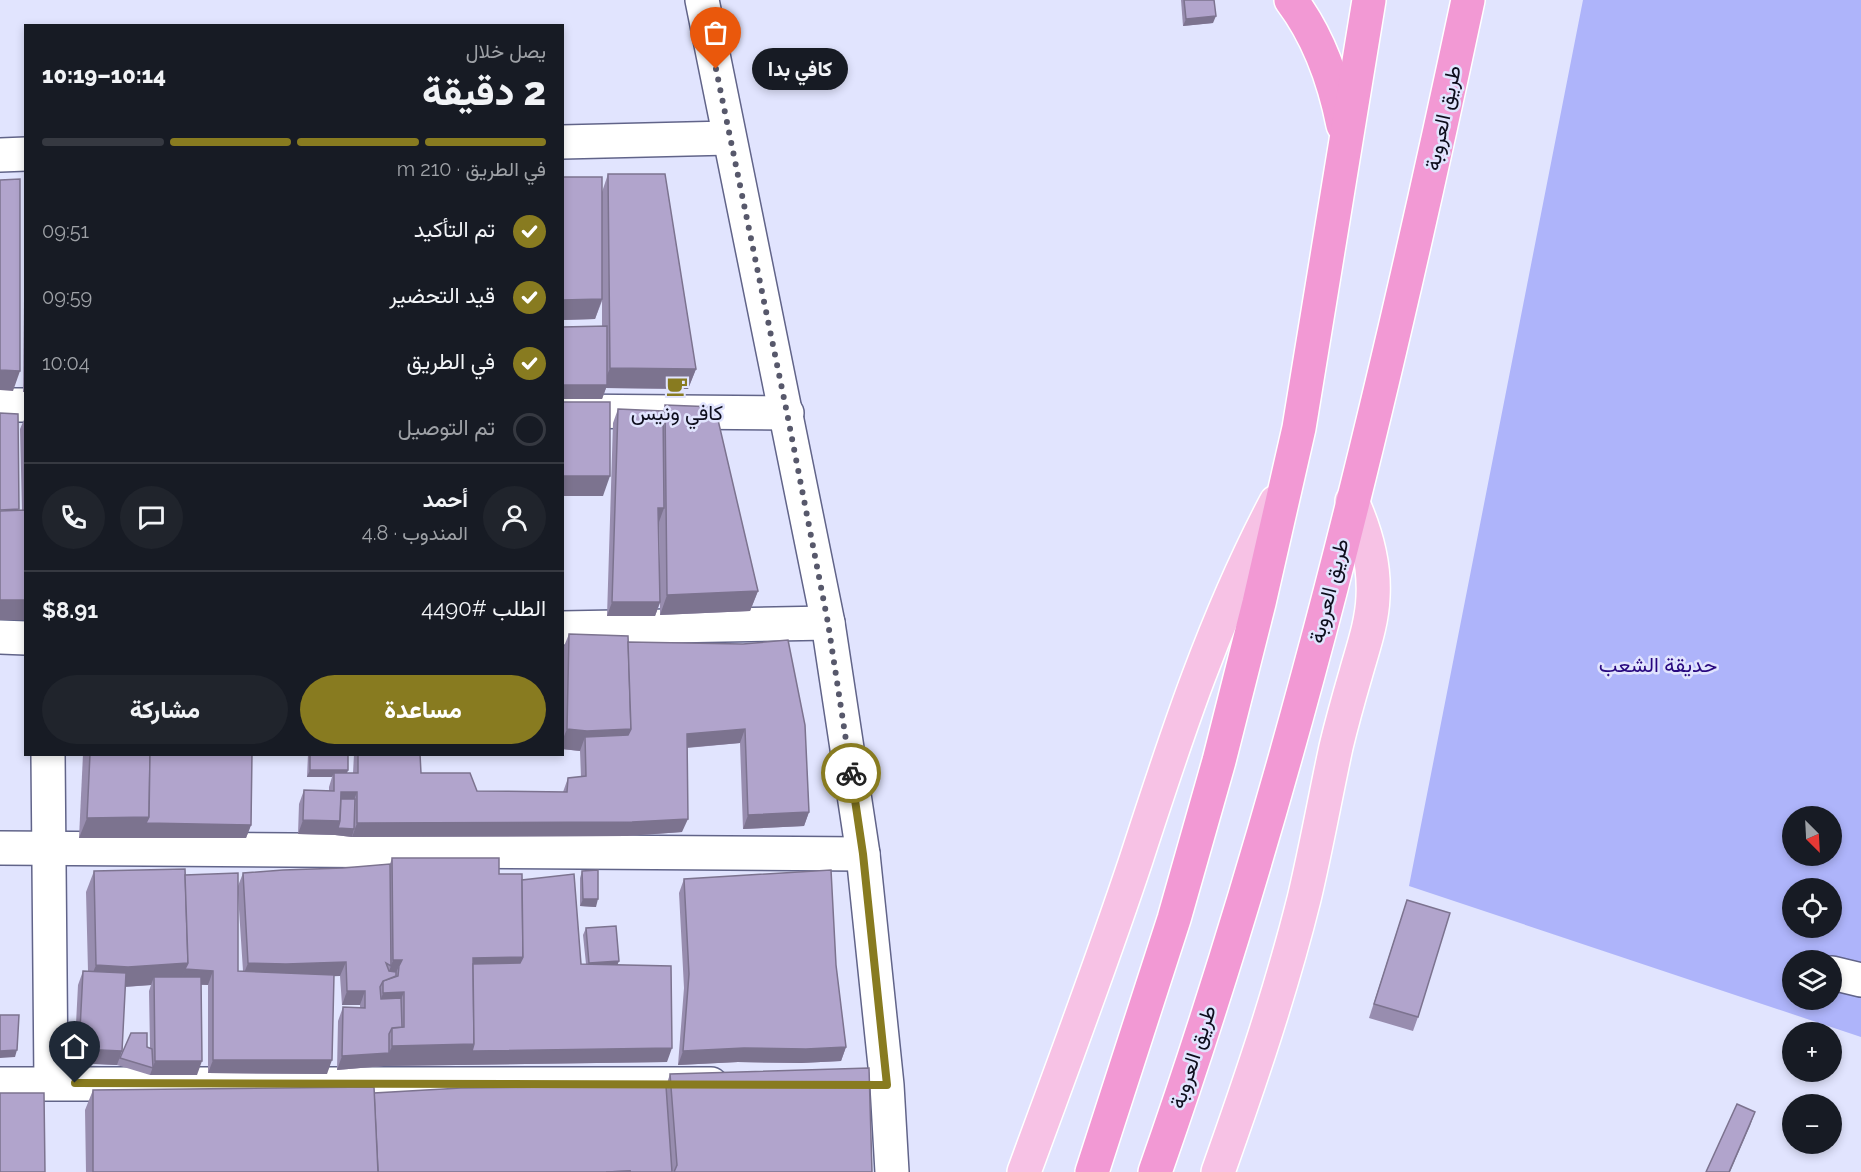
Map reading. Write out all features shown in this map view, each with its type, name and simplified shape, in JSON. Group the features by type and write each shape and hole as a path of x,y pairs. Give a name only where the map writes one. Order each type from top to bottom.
{"highway":[{"path":"1291,0 1301,13 1322,52 1337,94 1346,138"},
{"path":"1092,1172 1170,930 1216,772 1259,603 1299,428 1369,0"},
{"name":"طريق العروبة","path":"1155,1172 1237,922 1293,729 1352,501 1422,213 1468,0"}],"main road":[{"path":"1024,1172 1086,1005 1167,761 1203,664 1241,573 1286,484"},
{"path":"1218,1172 1262,1045 1284,972 1304,898 1341,729 1370,623 1373,573 1369,548 1352,501"}],"street":[{"path":"702,0 828,623 863,854 875,1085 891,1172"},
{"path":"564,142 729,138"},
{"path":"0,154 24,154"},
{"path":"0,405 24,405"},
{"path":"564,411 787,413"},
{"path":"564,628 828,623"},
{"path":"0,638 24,638"},
{"path":"48,756 51,1083"},
{"path":"0,848 863,854"},
{"path":"1842,975 1861,980"},
{"path":"0,1084 744,1084"}],"green space":[{"name":"حديقة الشعب","path":"1583,0 1861,0 1861,1037 1842,1031 1842,1022 1816,1022 1409,886"}],"building":[{"path":"1184,0 1214,0 1216,16 1186,19"},
{"path":"608,174 665,174 696,369 610,368"},
{"path":"564,177 602,177 602,299 564,300"},
{"path":"20,179 20,371 0,370 0,180"},
{"path":"607,326 607,385 564,385 564,327"},
{"path":"564,402 610,402 610,476 564,476"},
{"path":"665,405 715,407 758,591 667,595"},
{"path":"618,409 663,411 664,508 658,508 660,602 612,602"},
{"path":"0,413 18,414 19,509 0,510"},
{"path":"24,510 24,600 0,600 0,511"},
{"path":"569,634 628,636 631,729 587,731 567,729"},
{"path":"788,640 805,725 809,812 748,815 745,729 687,734 688,819 632,822 357,823 357,792 341,792 340,821 303,820 304,790 334,791 334,773 358,773 358,756 420,756 421,773 470,773 477,791 567,792 568,778 586,776 585,737 628,735 631,729 628,642 743,644"},
{"path":"90,756 150,756 149,817 87,818"},
{"path":"150,756 252,756 251,825 146,823 149,817"},
{"path":"310,756 348,756 348,770 310,770"},
{"path":"341,799 355,799 354,829 338,828"},
{"path":"392,858 499,858 499,874 522,874 523,957 473,958 474,1044 392,1046 392,1028 404,1027 404,992 383,993 383,981 398,976 402,960 393,960"},
{"path":"390,864 391,966 386,963 389,971 396,972 396,976 383,981 380,987 381,999 401,998 402,1027 392,1028 389,1034 389,1053 342,1056 343,1007 365,1008 365,991 347,991 346,962 248,963 243,873"},
{"path":"185,869 188,963 128,967 96,965 94,871"},
{"path":"598,870 598,899 583,899 582,871"},
{"path":"831,870 836,965 846,1047 683,1051 689,974 684,879"},
{"path":"238,873 238,971 334,975 332,1060 213,1060 213,971 185,969 188,963 185,875"},
{"path":"574,874 581,964 671,966 672,1048 472,1051 474,1044 473,964 520,963 523,957 522,880"},
{"path":"1407,900 1450,913 1418,1017 1374,1004"},
{"path":"616,926 619,961 589,963 586,928"},
{"path":"83,971 126,973 122,1051 79,1049"},
{"path":"154,977 201,977 202,1061 155,1061"},
{"path":"0,1015 19,1015 17,1050 0,1051"},
{"path":"131,1033 147,1033 147,1047 152,1049 153,1068 120,1058"},
{"path":"869,1068 872,1172 674,1172 677,1165 670,1074"},
{"path":"666,1086 672,1172 378,1172 374,1093 461,1088"},
{"path":"374,1087 378,1172 93,1172 93,1090"},
{"path":"0,1093 44,1093 45,1172 0,1172"},
{"path":"1737,1104 1755,1112 1729,1172 1706,1172"}],"way so far":[{"path":"716,69 828,623 851,773"}],"place":[{"name":"كافي بدا","path":"716,69"},
{"name":"كافي ونيس","path":"677,386"}],"route":[{"path":"75,1083 887,1085 863,854 851,773"}]}
